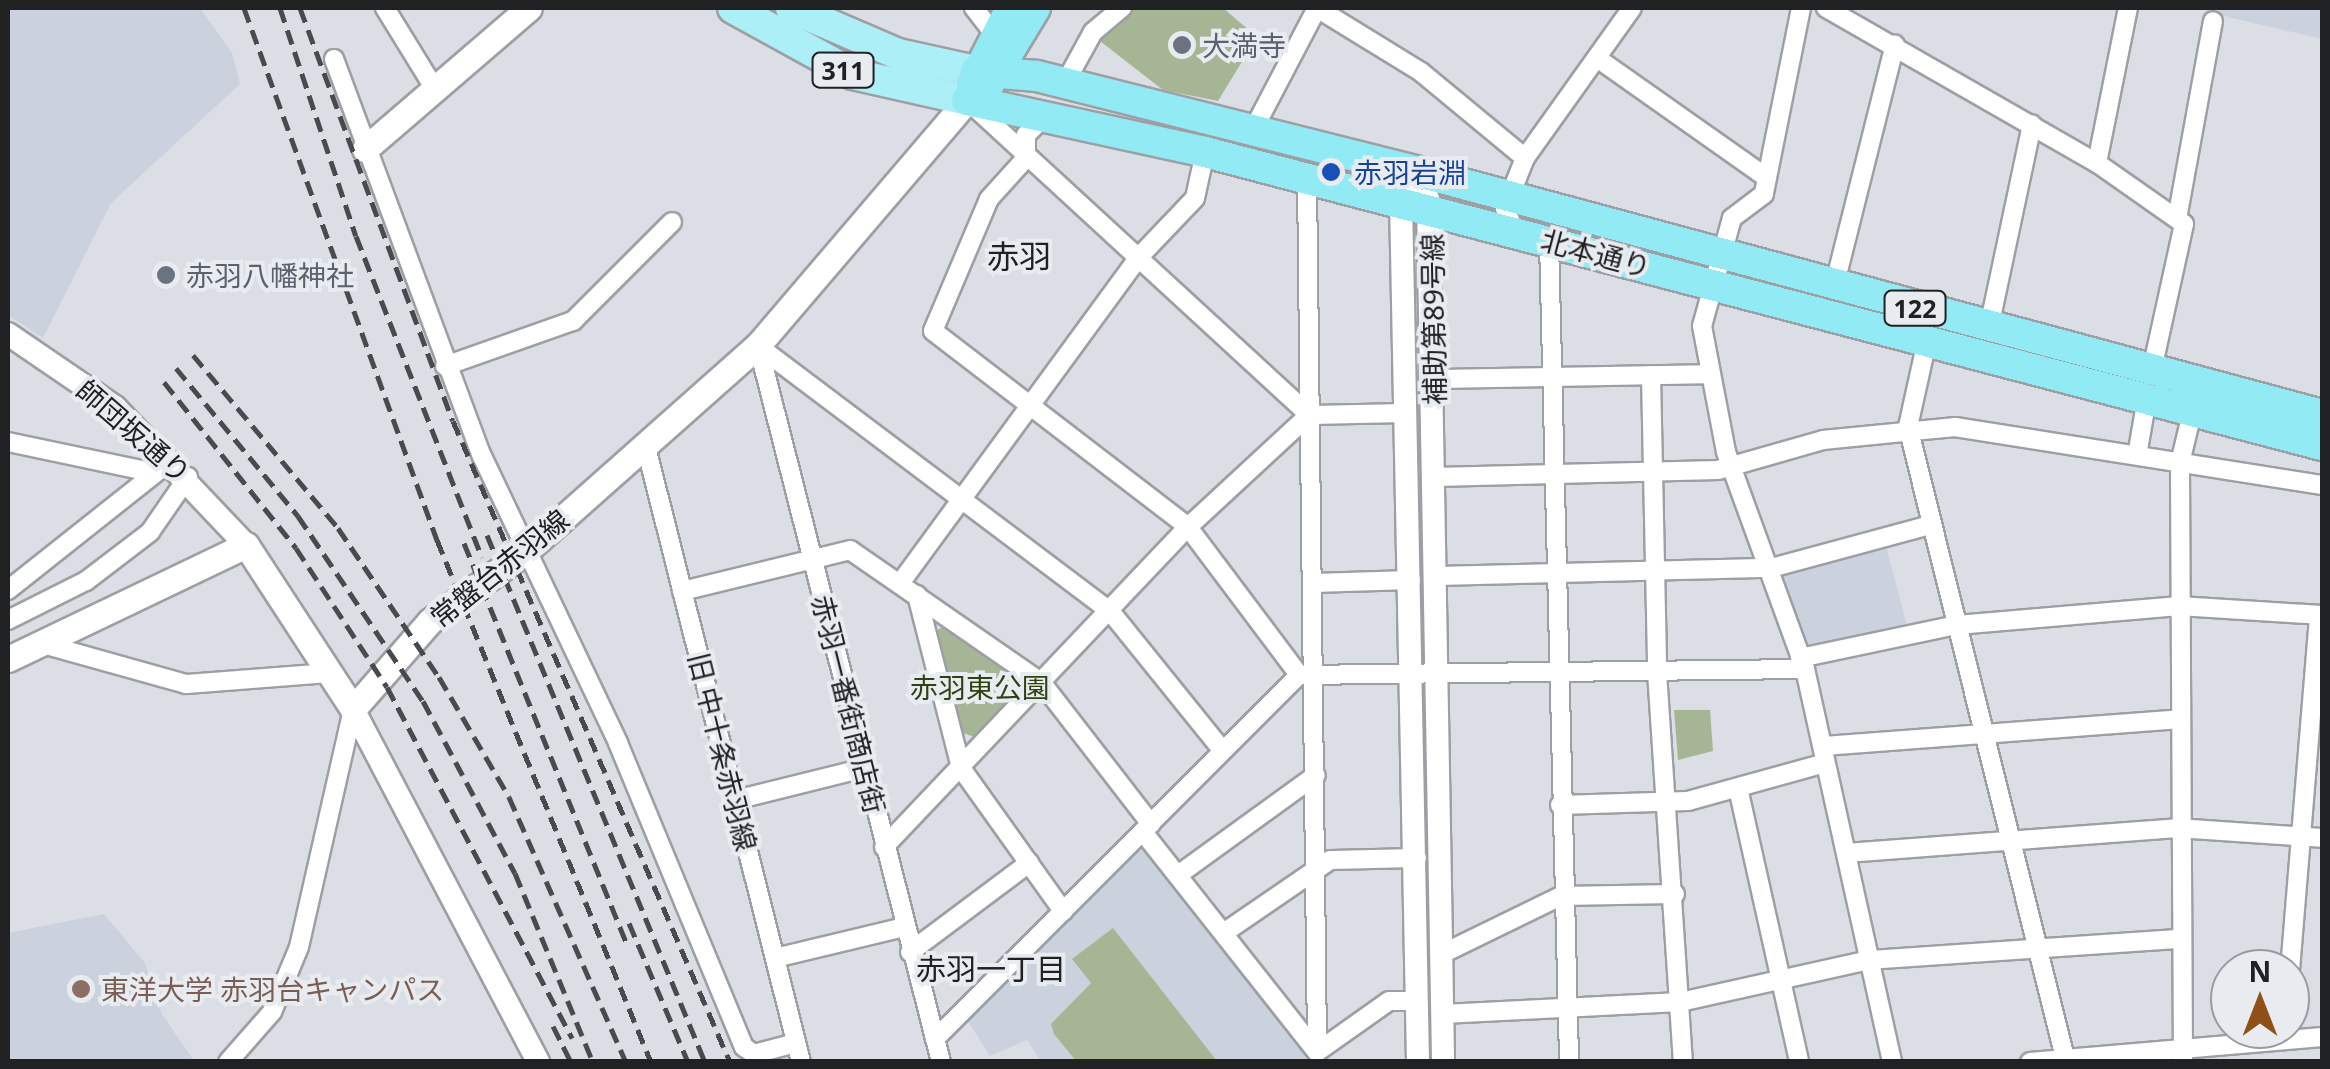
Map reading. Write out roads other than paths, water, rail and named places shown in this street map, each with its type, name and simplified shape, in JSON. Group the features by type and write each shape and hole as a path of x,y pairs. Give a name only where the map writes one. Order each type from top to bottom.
{"highway":[{"path":"989,72 996,37 1011,8"},
{"path":"967,100 1035,8"},
{"name":"北本通り","path":"989,72 1065,83 1508,196 1927,341 2322,415"},
{"name":"北本通り","path":"967,100 1049,114 1549,241 1716,271 1834,287 1989,327 2150,384 2193,410 2322,445"}],"main road":[{"path":"365,149 530,8"},
{"name":"311","path":"733,8 836,67 967,100"},
{"name":"311","path":"792,8 838,18 989,72"},
{"name":"常盤台赤羽線","path":"353,709 430,621 527,550 758,345 967,100"},
{"path":"8,659 246,545 353,709"}],"street":[{"path":"385,8 436,91"},
{"path":"974,8 996,37"},
{"path":"1065,83 1093,32 1122,8"},
{"path":"1252,132 1317,8 1421,72 1525,158"},
{"path":"1515,232 1508,196 1525,158 1632,8"},
{"path":"1801,8 1764,194 1732,218 1702,326 1734,467 1803,663 1892,1062"},
{"path":"1826,8 2097,163 2184,224 2138,450"},
{"path":"2097,163 2128,8"},
{"path":"2177,219 2213,20"},
{"path":"1834,287 1895,46"},
{"path":"1596,58 1768,178"},
{"path":"334,59 445,366 744,1048 754,1054 796,1042"},
{"path":"967,100 1309,415"},
{"path":"1049,114 1026,135 1026,158 989,199 933,331 1188,527 1308,677"},
{"path":"1989,327 2032,125"},
{"path":"901,582 1138,259 1195,198 1205,152"},
{"name":"補助第89号線","path":"1418,172 1400,203 1414,678 1418,1062"},
{"name":"補助第89号線","path":"1418,172 1432,211 1444,953 1442,1062"},
{"path":"1307,178 1313,583 1308,677 1316,776 1320,1057"},
{"path":"445,366 573,321 672,222"},
{"path":"1549,241 1553,573 1569,1062"},
{"name":"師団坂通り","path":"8,334 114,408 246,545"},
{"path":"1927,341 1908,427 2066,1060"},
{"path":"758,345 1110,610 1222,750"},
{"name":"赤羽一番街商店街","path":"758,345 941,1062"},
{"path":"1434,379 1710,374"},
{"path":"1652,375 1657,672 1671,802 1683,1062"},
{"path":"2182,1055 2176,939 2180,463 2193,410"},
{"path":"884,847 1188,527 1309,415 1408,413"},
{"path":"1435,477 1734,467 1908,427 1975,428 2088,453 2138,450 2180,463 2322,485"},
{"path":"8,442 171,470"},
{"name":"旧 中十条赤羽線","path":"645,443 800,1062"},
{"path":"8,590 171,470"},
{"path":"8,620 86,582 150,532 171,470"},
{"path":"1437,576 1771,568 1930,525"},
{"path":"682,591 850,550 1042,683 1178,875 1320,1057"},
{"path":"1313,583 1411,580"},
{"path":"917,594 961,768 1064,911"},
{"path":"935,1039 1222,750 1308,677 1557,675 1803,663 1957,625 2179,606 2321,615 2292,949"},
{"path":"43,644 186,684 330,673"},
{"path":"228,1062 272,1012 300,948 353,709"},
{"path":"353,709 538,1062"},
{"path":"1560,805 1671,802 1738,788 1824,754 2178,719"},
{"path":"734,800 864,768"},
{"path":"1178,875 1316,776"},
{"path":"1738,788 1798,1062"},
{"path":"1846,853 2177,828 2322,838"},
{"path":"1225,932 1316,866 1417,858"},
{"path":"910,952 1028,864"},
{"path":"1444,953 1561,896 1676,894"},
{"path":"776,958 904,927"},
{"path":"1443,1014 1565,1012 1680,1002 1869,960 2176,939"},
{"path":"1320,1057 1389,1001 1418,1001"},
{"path":"2030,1062 2182,1055 2211,1049"}],"railway":[{"path":"244,8 437,540 651,1062"},
{"path":"280,8 356,236 482,557"},
{"path":"300,8 453,421 730,1062"},
{"path":"193,355 338,528 439,677 509,797 626,1062"},
{"path":"176,368 298,516 423,701 515,873 593,1062"},
{"path":"164,382 296,548 387,687 572,1038"},
{"path":"487,535 705,1062"},
{"path":"464,543 626,941"},
{"path":"629,923 688,1062"},
{"path":"553,1026 571,1062"}],"place":[{"name":"大満寺","path":"1182,45"},
{"name":"赤羽岩淵","path":"1331,172"},
{"name":"赤羽八幡神社","path":"166,275"},
{"name":"東洋大学 赤羽台キャンパス","path":"81,989"}],"district":[{"name":"赤羽","path":"1019,256"},
{"name":"赤羽一丁目","path":"991,969"}],"park label":[{"name":"赤羽東公園","path":"980,687"}]}
